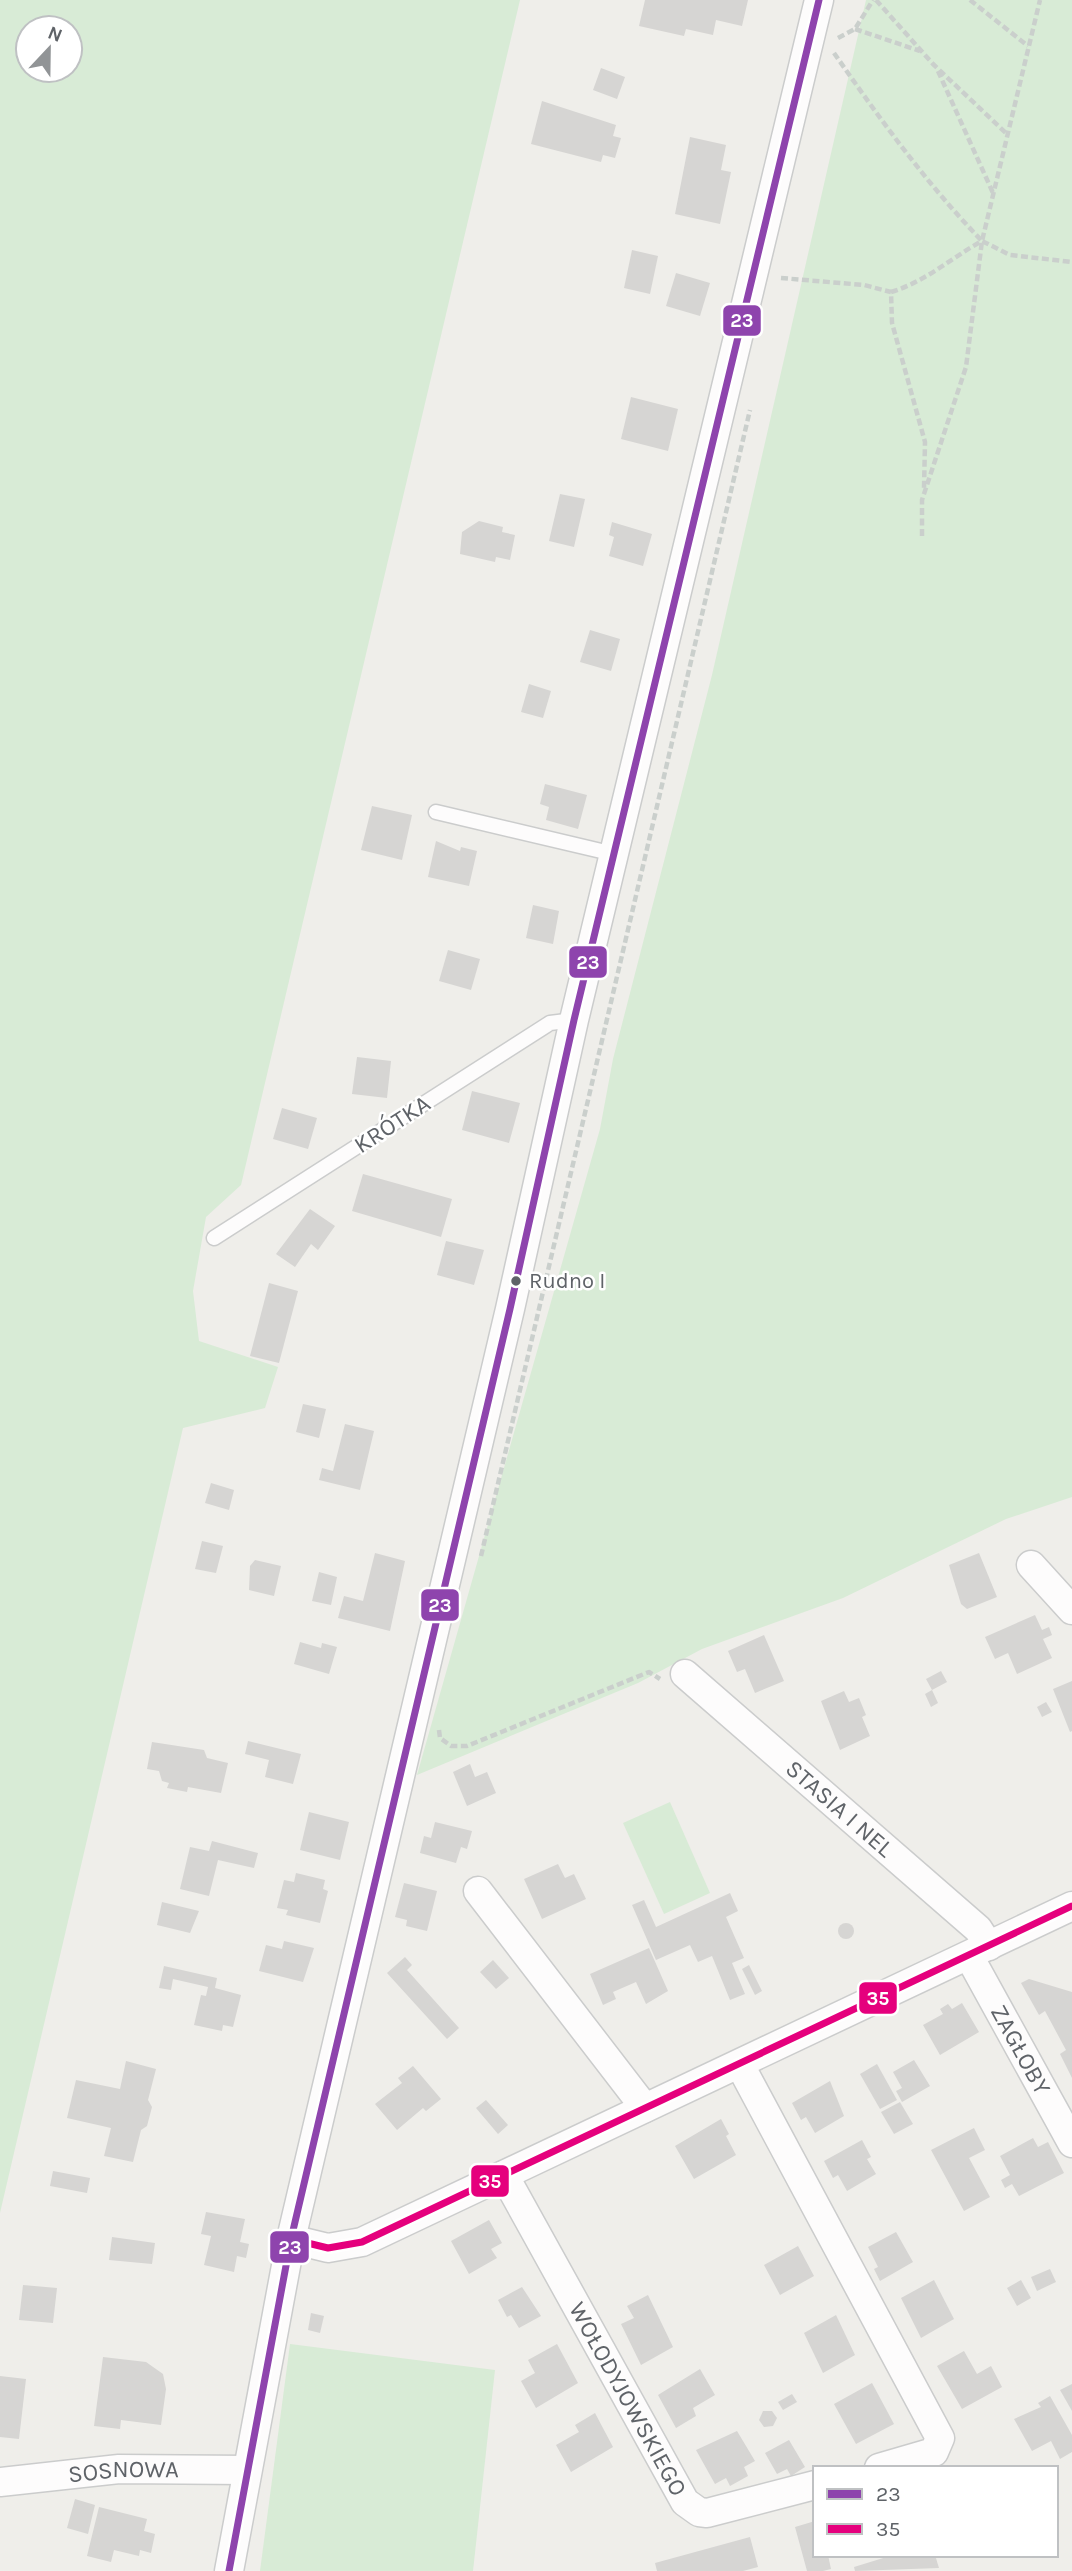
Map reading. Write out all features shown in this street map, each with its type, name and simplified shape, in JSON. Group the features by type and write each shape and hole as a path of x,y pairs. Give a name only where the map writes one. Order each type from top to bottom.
{"street":[{"path":"229,2571 291,2239 510,1309 574,1020 819,0"},
{"path":"1031,1565 1072,1610"},
{"name":"STASIA I NEL","path":"685,1674 978,1929 979,1951"},
{"path":"478,1891 645,2108"},
{"path":"291,2239 328,2248 362,2242 1072,1906"},
{"name":"ZAGŁOBY","path":"979,1951 1072,2143"},
{"path":"740,2065 940,2438 934,2452 886,2466"},
{"name":"WOŁODYJOWSKIEGO","path":"504,2175 685,2502 698,2512 707,2513 813,2486"},
{"name":"SOSNOWA","path":"0,2482 119,2469 247,2470"}],"lane":[{"path":"436,812 614,854"},
{"name":"KRÓTKA","path":"214,1238 550,1023 574,1020"}],"path":[{"path":"838,38 855,29 875,0 936,67 1007,134"},
{"path":"970,0 1028,46"},
{"path":"924,493 966,368 982,241 1040,0"},
{"path":"831,66 841,25"},
{"path":"855,29 899,41 922,52"},
{"path":"834,53 893,139 951,209 982,241 1010,255 1072,261"},
{"path":"936,67 993,193"},
{"path":"781,278 864,285 891,292 915,285 954,256 982,241"},
{"path":"778,291 784,265"},
{"path":"891,292 892,323 925,442 922,536"},
{"path":"476,1566 484,1547 753,398"},
{"path":"437,1723 440,1738 451,1746 467,1746 649,1672 668,1684 685,1674"}],"green space":[{"path":"0,0 520,0 241,1185 206,1217 193,1291 199,1341 278,1367 265,1408 183,1428 0,2213"},
{"path":"866,0 1072,0 1072,1497 1006,1519 843,1598 702,1649 638,1683 417,1775 600,1129 613,1059 712,675"},
{"path":"670,1802 710,1893 664,1914 623,1823"},
{"path":"290,2344 495,2370 473,2571 260,2571"}],"building":[{"path":"645,0 748,0 742,26 716,20 713,35 686,29 684,36 639,26"},
{"path":"601,68 625,77 617,99 593,90"},
{"path":"542,101 616,125 613,136 621,138 615,158 603,155 601,162 531,144"},
{"path":"690,137 726,145 721,170 731,172 720,224 675,214"},
{"path":"632,250 658,256 650,294 624,288"},
{"path":"676,273 710,283 700,316 666,306"},
{"path":"631,397 678,409 668,451 621,439"},
{"path":"560,494 585,499 574,547 549,541"},
{"path":"479,521 503,527 502,532 515,535 510,560 496,557 495,562 460,554 462,532"},
{"path":"612,522 652,534 643,566 609,556 614,537 609,535"},
{"path":"590,630 620,639 611,671 580,662"},
{"path":"529,684 551,691 543,718 521,712"},
{"path":"545,784 587,795 578,829 546,820 549,807 540,804"},
{"path":"372,806 412,815 402,860 361,850"},
{"path":"436,841 460,851 461,847 477,851 469,886 428,877"},
{"path":"533,905 559,911 553,944 526,938"},
{"path":"448,950 480,959 471,990 439,981"},
{"path":"357,1057 391,1061 387,1098 352,1094"},
{"path":"472,1091 520,1103 509,1143 462,1130"},
{"path":"282,1108 317,1118 308,1149 273,1139"},
{"path":"363,1174 452,1199 441,1237 352,1211"},
{"path":"310,1209 335,1226 318,1250 311,1244 295,1267 276,1254"},
{"path":"446,1241 484,1250 474,1285 437,1275"},
{"path":"269,1283 298,1291 279,1363 250,1356"},
{"path":"303,1404 326,1409 319,1438 296,1432"},
{"path":"345,1424 374,1431 360,1490 319,1480 322,1468 333,1471"},
{"path":"211,1483 234,1490 229,1510 205,1503"},
{"path":"202,1541 223,1546 216,1573 195,1569"},
{"path":"375,1553 405,1561 390,1631 338,1618 344,1596 363,1601"},
{"path":"979,1553 997,1597 967,1609 961,1604 949,1565"},
{"path":"255,1560 281,1566 274,1596 249,1590 250,1566"},
{"path":"319,1572 337,1577 331,1605 312,1601"},
{"path":"1035,1615 1042,1630 1049,1627 1052,1635 1043,1639 1052,1658 1017,1674 1008,1653 995,1659 985,1637"},
{"path":"764,1635 784,1681 755,1693 745,1669 737,1672 728,1651"},
{"path":"300,1642 321,1648 322,1643 337,1647 329,1674 294,1664"},
{"path":"941,1671 947,1682 932,1690 926,1679"},
{"path":"1072,1681 1072,1731 1070,1732 1053,1689"},
{"path":"932,1690 938,1703 931,1707 925,1694"},
{"path":"844,1691 849,1702 859,1698 866,1715 862,1717 870,1736 840,1750 821,1701"},
{"path":"1046,1702 1052,1712 1042,1717 1037,1707"},
{"path":"248,1741 301,1754 293,1784 265,1777 269,1760 245,1754"},
{"path":"152,1742 204,1750 207,1758 228,1763 221,1793 188,1787 187,1792 167,1788 169,1783 162,1781 159,1771 147,1769"},
{"path":"470,1764 475,1777 487,1772 496,1793 467,1806 453,1772"},
{"path":"309,1812 349,1822 340,1860 300,1850"},
{"path":"435,1822 472,1831 467,1849 461,1847 456,1863 420,1853 424,1836 431,1838"},
{"path":"212,1841 258,1853 254,1868 218,1860 209,1896 180,1889 190,1847 209,1851"},
{"path":"558,1864 565,1878 574,1874 586,1899 542,1919 524,1879"},
{"path":"296,1873 325,1880 323,1889 328,1891 320,1923 286,1915 288,1910 277,1908 284,1880 294,1882"},
{"path":"404,1883 437,1891 427,1931 406,1926 407,1920 395,1917"},
{"path":"730,1893 738,1911 726,1917 744,1958 732,1963 745,1994 730,2000 712,1956 698,1962 690,1945 656,1960 632,1905 644,1900 656,1927"},
{"path":"162,1902 199,1911 190,1933 157,1925"},
{"path":"846,1923 852,1925 852,1937 846,1939 840,1937 838,1931 840,1925"},
{"path":"284,1941 314,1948 303,1982 259,1971 266,1945 282,1949"},
{"path":"649,1948 668,1991 646,2004 636,1982 613,1992 616,1999 603,2005 590,1974"},
{"path":"405,1957 412,1965 407,1970 459,2028 447,2039 387,1973"},
{"path":"493,1960 509,1978 496,1989 480,1972"},
{"path":"749,1965 762,1991 755,1995 742,1969"},
{"path":"164,1966 217,1978 215,1988 241,1995 233,2027 223,2025 222,2031 194,2025 201,1995 206,1996 208,1987 173,1979 171,1990 159,1988"},
{"path":"1029,1979 1072,1992 1072,2078 1060,2054 1066,2050 1045,2011 1039,2015 1021,1983"},
{"path":"962,2003 979,2032 940,2055 923,2025 943,2014 940,2009 948,2004 952,2009"},
{"path":"914,2060 930,2086 902,2102 896,2091 902,2088 893,2072"},
{"path":"126,2061 156,2069 148,2100 152,2107 147,2126 141,2130 133,2162 104,2156 111,2128 67,2118 76,2080 120,2089"},
{"path":"877,2064 897,2100 880,2109 860,2074"},
{"path":"413,2066 441,2099 426,2111 423,2108 397,2130 375,2104 402,2083 398,2078"},
{"path":"830,2081 844,2116 815,2133 806,2117 801,2120 792,2103"},
{"path":"486,2100 508,2125 498,2134 476,2108"},
{"path":"900,2102 913,2124 894,2134 881,2112"},
{"path":"721,2119 736,2155 694,2179 675,2146"},
{"path":"974,2128 985,2150 969,2158 990,2197 964,2211 931,2150"},
{"path":"1033,2138 1038,2147 1048,2142 1064,2173 1019,2196 1012,2184 1005,2188 1001,2180 1010,2175 1000,2156"},
{"path":"862,2140 871,2157 867,2159 876,2174 847,2191 838,2175 833,2178 824,2161"},
{"path":"53,2171 90,2178 87,2193 50,2186"},
{"path":"206,2212 245,2219 240,2242 249,2244 246,2258 237,2256 234,2272 204,2265 211,2236 201,2234"},
{"path":"489,2220 502,2243 491,2249 497,2258 469,2274 451,2241"},
{"path":"896,2232 913,2262 880,2281 874,2269 878,2267 868,2247"},
{"path":"112,2237 155,2243 152,2264 109,2260"},
{"path":"798,2246 814,2276 780,2295 764,2265"},
{"path":"1050,2269 1056,2282 1037,2291 1031,2277"},
{"path":"934,2280 954,2319 921,2338 901,2298"},
{"path":"1021,2280 1031,2298 1017,2306 1007,2288"},
{"path":"23,2285 57,2288 53,2323 19,2320"},
{"path":"522,2287 541,2316 519,2328 511,2315 507,2317 498,2300"},
{"path":"648,2295 673,2347 641,2365 621,2324 634,2318 627,2306"},
{"path":"311,2313 324,2316 320,2333 308,2330"},
{"path":"836,2315 855,2355 823,2373 804,2333"},
{"path":"557,2344 578,2383 536,2408 521,2381 535,2373 528,2360"},
{"path":"964,2351 977,2374 991,2366 1002,2387 962,2409 937,2366"},
{"path":"103,2357 146,2362 163,2374 166,2389 161,2425 121,2420 120,2429 94,2426"},
{"path":"700,2369 715,2395 693,2408 696,2416 676,2428 658,2395"},
{"path":"0,2376 26,2379 19,2439 0,2437"},
{"path":"872,2383 894,2424 856,2444 834,2404"},
{"path":"1072,2384 1072,2411 1060,2390"},
{"path":"792,2394 797,2402 783,2410 778,2402"},
{"path":"1050,2396 1072,2435 1072,2452 1060,2459 1051,2441 1032,2451 1014,2419 1041,2407 1038,2403"},
{"path":"763,2411 772,2411 777,2418 773,2426 764,2427 759,2420"},
{"path":"595,2413 613,2447 571,2472 556,2445 579,2432 575,2425"},
{"path":"737,2431 755,2461 744,2467 748,2476 730,2486 726,2478 715,2484 696,2450"},
{"path":"789,2440 805,2467 791,2476 787,2469 777,2474 765,2453"},
{"path":"75,2499 95,2505 88,2534 67,2528"},
{"path":"99,2507 147,2519 144,2531 155,2534 151,2553 140,2550 139,2556 114,2550 111,2562 87,2556"},
{"path":"813,2522 813,2557 828,2557 831,2569 807,2571 795,2527"},
{"path":"750,2537 758,2567 743,2571 657,2571 655,2563"},
{"path":"886,2557 936,2557 939,2568 855,2571 854,2567"}],"transit line":[{"name":"23","path":"229,2571 291,2239 510,1309 574,1020 819,0"},
{"name":"35","path":"291,2239 328,2248 362,2242 1072,1906"}],"place":[{"name":"Rudno I","path":"516,1281"}]}
